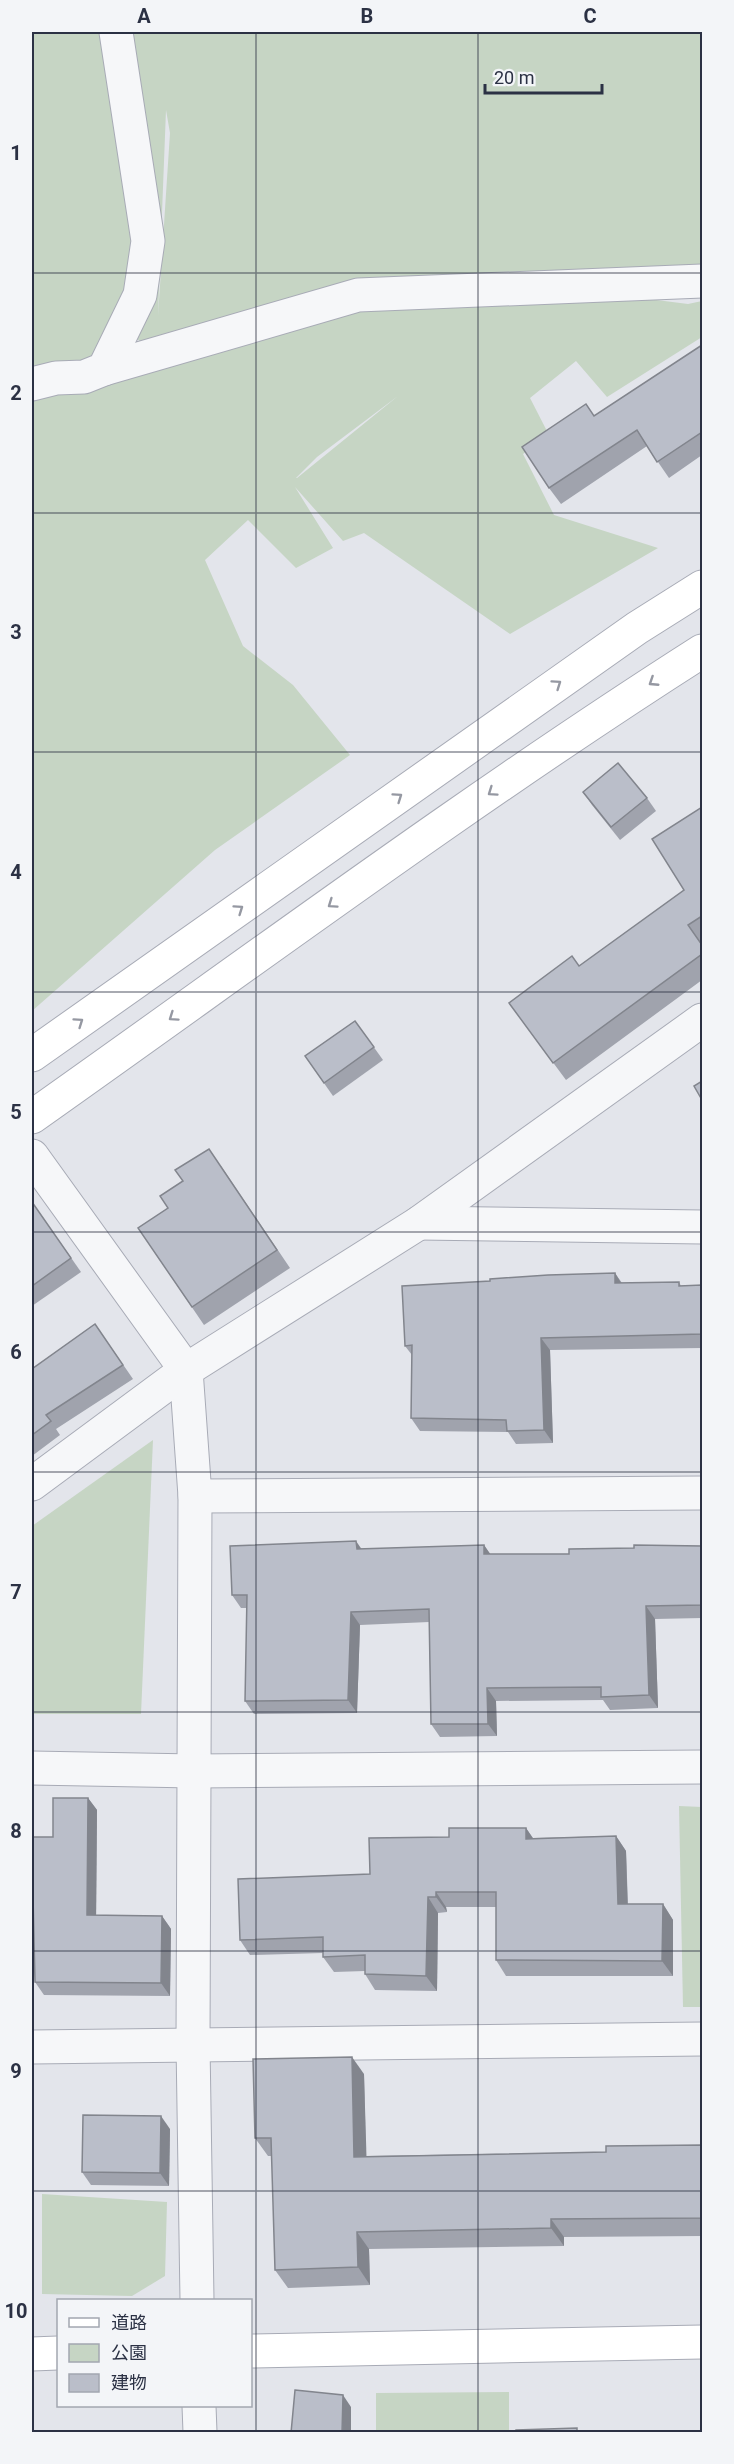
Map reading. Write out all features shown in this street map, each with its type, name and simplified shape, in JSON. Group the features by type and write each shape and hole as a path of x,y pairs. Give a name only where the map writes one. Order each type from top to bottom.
{"street":[{"path":"105,369 140,295 148,242 116,32"},
{"path":"32,384 56,378 84,377 358,295 702,281"},
{"path":"32,1055 637,628 702,586"},
{"path":"32,1117 480,800 613,708 702,651"},
{"path":"32,1484 186,1370 419,1222 702,1020"},
{"path":"32,1156 186,1370 195,1496 193,2044 197,2299"},
{"path":"419,1222 702,1227"},
{"path":"195,1496 702,1493"},
{"path":"32,1768 194,1771 702,1767"},
{"path":"32,2047 702,2039"},
{"path":"252,2351 702,2342"},
{"path":"32,2354 57,2354"},
{"path":"199,2407 200,2433"}],"green space":[{"path":"32,32 702,32 702,277 554,287 688,304 702,301 702,337 607,397 576,361 530,398 549,435 523,454 554,515 658,548 510,634 364,533 343,541 295,487 333,548 296,568 248,520 205,560 243,646 293,685 350,755 215,850 32,1011","holes":["166,110 170,133 158,316","129,261 124,329 154,352 90,368 120,316","398,396 296,478 317,457"]},
{"path":"153,1440 141,1714 32,1714 32,1526"},
{"path":"679,1806 702,1807 702,2007 683,2007"},
{"path":"42,2194 167,2202 165,2276 132,2296 42,2294"},
{"path":"509,2392 509,2432 376,2432 376,2393"}],"building":[{"path":"702,345 702,432 657,462 637,430 549,488 522,447 586,404 594,416"},
{"path":"618,763 647,798 611,827 583,792"},
{"path":"702,807 702,916 688,925 702,945 702,954 553,1063 509,1003 572,956 579,966 684,890 652,839"},
{"path":"355,1021 374,1047 324,1083 305,1056"},
{"path":"702,1081 702,1100 694,1086"},
{"path":"209,1149 277,1250 192,1307 138,1228 168,1208 160,1196 183,1181 175,1170"},
{"path":"32,1202 71,1258 32,1286"},
{"path":"615,1273 615,1283 679,1282 679,1286 702,1285 702,1334 541,1338 544,1430 507,1431 506,1420 411,1418 412,1345 405,1346 402,1286 548,1275"},
{"path":"95,1324 123,1365 46,1415 51,1421 32,1435 32,1369"},
{"path":"356,1541 357,1549 484,1545 484,1554 569,1554 569,1549 634,1548 634,1545 702,1546 702,1605 646,1606 649,1695 601,1697 601,1687 487,1688 488,1724 431,1724 429,1609 351,1612 348,1700 245,1701 247,1595 232,1595 230,1546"},
{"path":"53,1798 88,1798 87,1915 162,1916 161,1983 35,1982 32,1837 53,1837"},
{"path":"449,1828 526,1828 526,1839 616,1836 618,1904 663,1904 662,1961 496,1960 496,1892 436,1892 436,1897 428,1897 426,1976 365,1974 365,1955 323,1957 323,1937 240,1940 238,1879 370,1874 369,1838 449,1837"},
{"path":"352,2057 354,2157 606,2152 606,2146 702,2145 702,2218 551,2219 551,2228 357,2232 358,2267 275,2270 271,2138 255,2138 253,2059"},
{"path":"83,2115 161,2116 160,2173 82,2172"},
{"path":"295,2390 343,2395 342,2433 291,2433"},
{"path":"577,2428 577,2433 516,2433 516,2430"}]}
